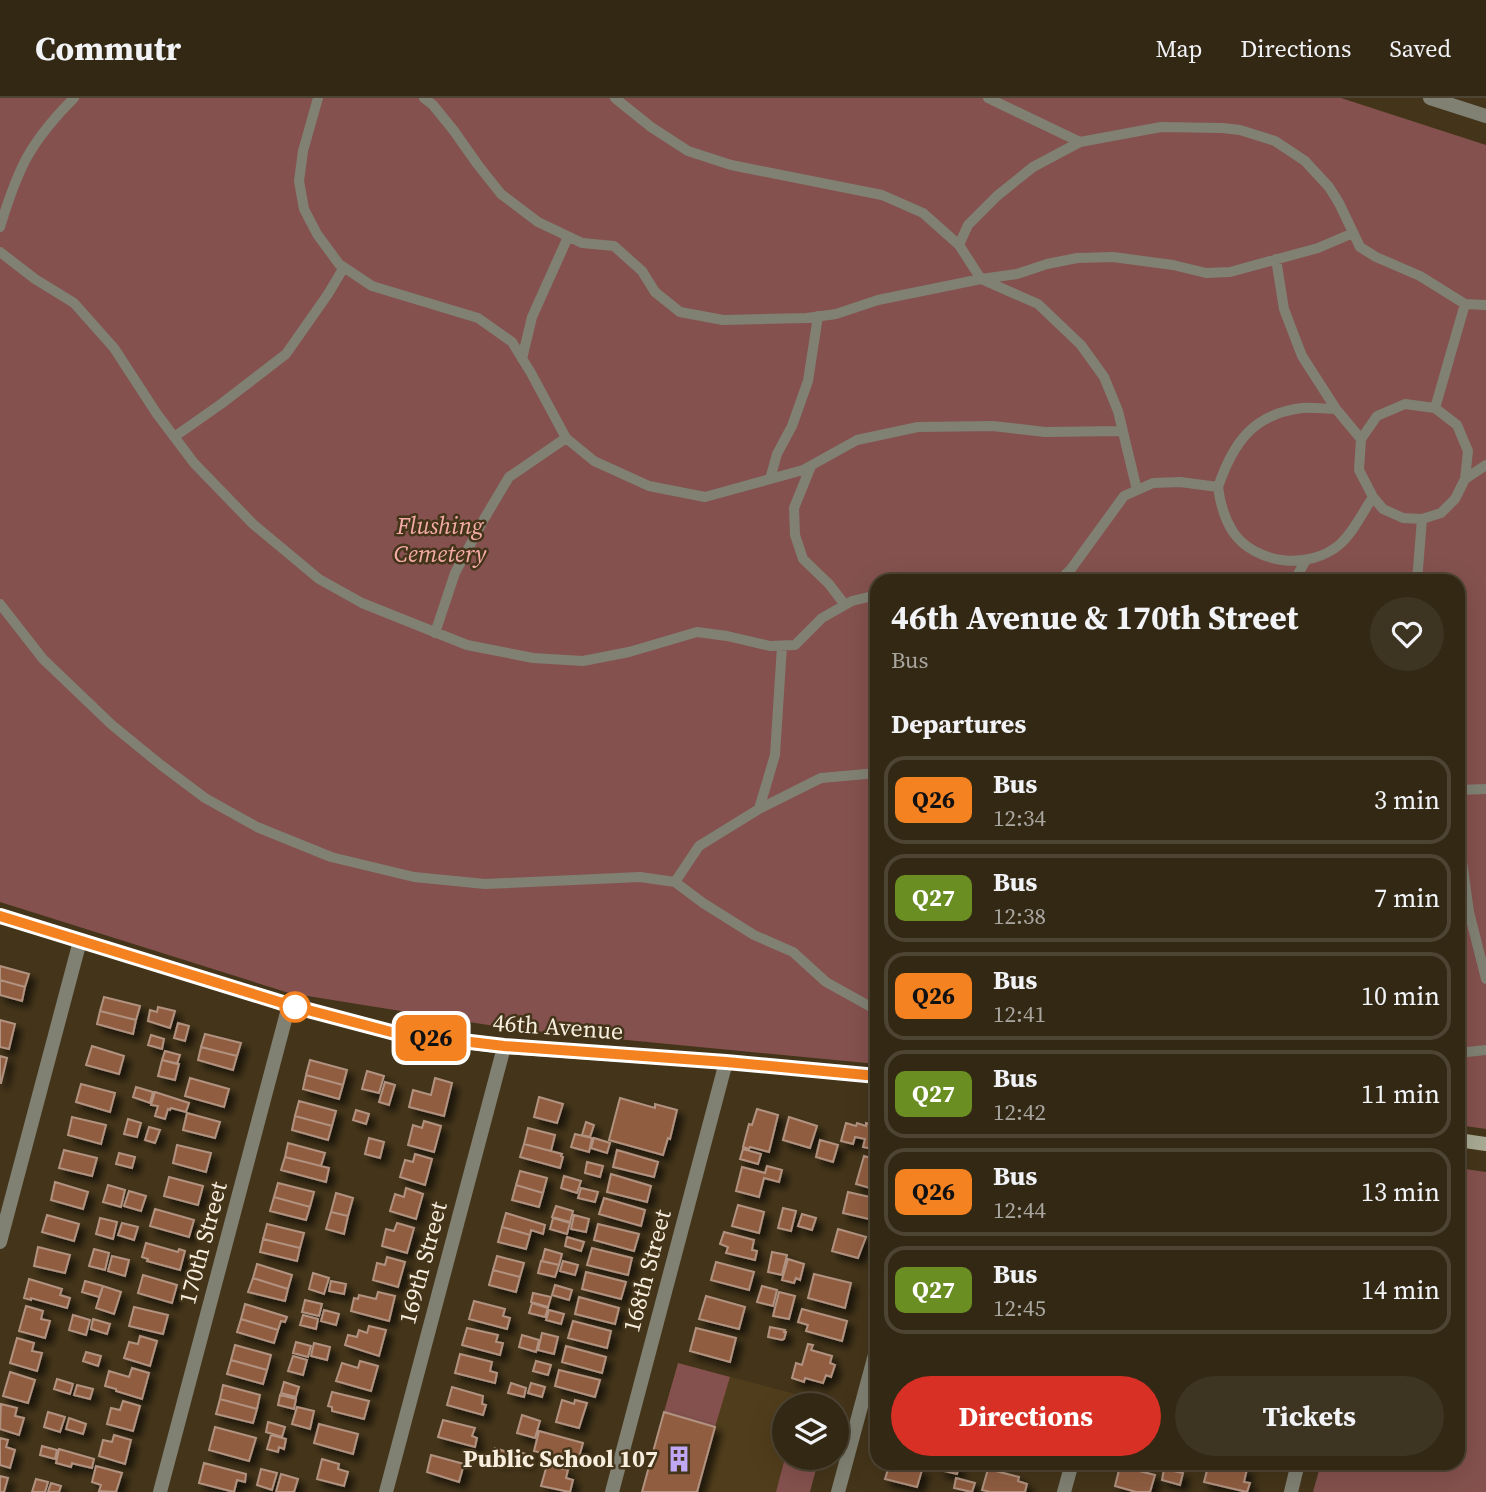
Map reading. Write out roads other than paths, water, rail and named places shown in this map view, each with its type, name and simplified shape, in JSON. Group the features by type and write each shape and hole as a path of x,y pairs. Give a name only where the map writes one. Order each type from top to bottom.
{"street":[{"path":"1434,99 1486,116"},
{"name":"46th Avenue","path":"0,916 289,1005 395,1033 504,1046 870,1075"},
{"path":"0,1242 80,941"},
{"name":"170th Street","path":"160,1492 289,1005"},
{"name":"169th Street","path":"386,1492 504,1046"},
{"name":"168th Street","path":"612,1492 726,1062"},
{"path":"1465,1141 1486,1144"},
{"path":"838,1492 870,1373"},
{"path":"1064,1492 1070,1470"},
{"path":"1291,1492 1296,1470"}],"lane":[{"path":"0,226 26,158 57,114 74,98"},
{"path":"318,98 300,166 300,195 310,222 339,264 372,286 478,318 512,342 566,438 594,461 649,486 705,497 803,470 857,440 918,427 993,426 1045,432 1122,431"},
{"path":"424,98 447,122 501,194 538,222 582,243 614,246 642,271 655,292 680,312 723,320 773,320 836,314 889,298 1017,274 1077,258 1114,257 1206,273 1230,272 1318,248 1353,233"},
{"path":"615,98 651,127 688,151 731,165 882,195 923,213 958,245 981,279 1038,304 1081,345 1104,377 1118,411 1137,490"},
{"path":"988,98 1080,142"},
{"path":"958,245 968,225 997,196 1033,167 1080,142 1161,127 1222,128 1257,134 1275,141 1310,166 1329,187 1360,247 1420,276 1465,304 1486,305"},
{"path":"522,359 532,317 568,237"},
{"path":"0,252 35,279 74,303 114,348 156,414 194,463 253,524 319,579 362,603 435,633 467,645 533,658 583,661 629,652 697,632 770,646 795,645 822,618 852,601 870,597"},
{"path":"1276,259 1284,309 1302,356 1336,409 1361,439"},
{"path":"174,437 286,354 344,267"},
{"path":"1435,408 1465,304"},
{"path":"770,478 777,454 792,426 808,381 818,316"},
{"path":"1405,404 1435,408 1457,425 1468,451 1465,479 1455,499 1441,513 1422,519 1403,518 1383,509 1373,497 1359,470 1361,439 1377,416 1405,404"},
{"path":"1336,409 1303,408 1266,417 1241,439 1226,464 1218,486 1221,508 1234,532 1247,546 1268,557 1288,561 1306,560 1318,557 1337,546 1351,532 1373,497"},
{"path":"435,633 455,573 509,477 566,438"},
{"path":"1465,479 1486,465"},
{"path":"811,466 794,508 795,535 803,559 829,584 845,605"},
{"path":"1066,574 1125,496 1153,483 1180,482 1218,486"},
{"path":"1418,574 1422,519"},
{"path":"1298,574 1306,560"},
{"path":"1070,574 1071,569"},
{"path":"0,604 43,659 113,725 205,797 257,827 331,857 414,877 485,884 640,877 675,882 754,935 793,952 826,982 870,1006"},
{"path":"759,809 775,755 782,646"},
{"path":"675,882 699,846 759,809 821,778 870,773"},
{"path":"1465,790 1486,789"},
{"path":"1465,883 1469,912 1486,979"},
{"path":"1465,1052 1486,1050"}],"place":[{"name":"Public School 107","path":"679,1459"}],"park label":[{"name":"Flushing Cemetery","path":"440,540"}]}
